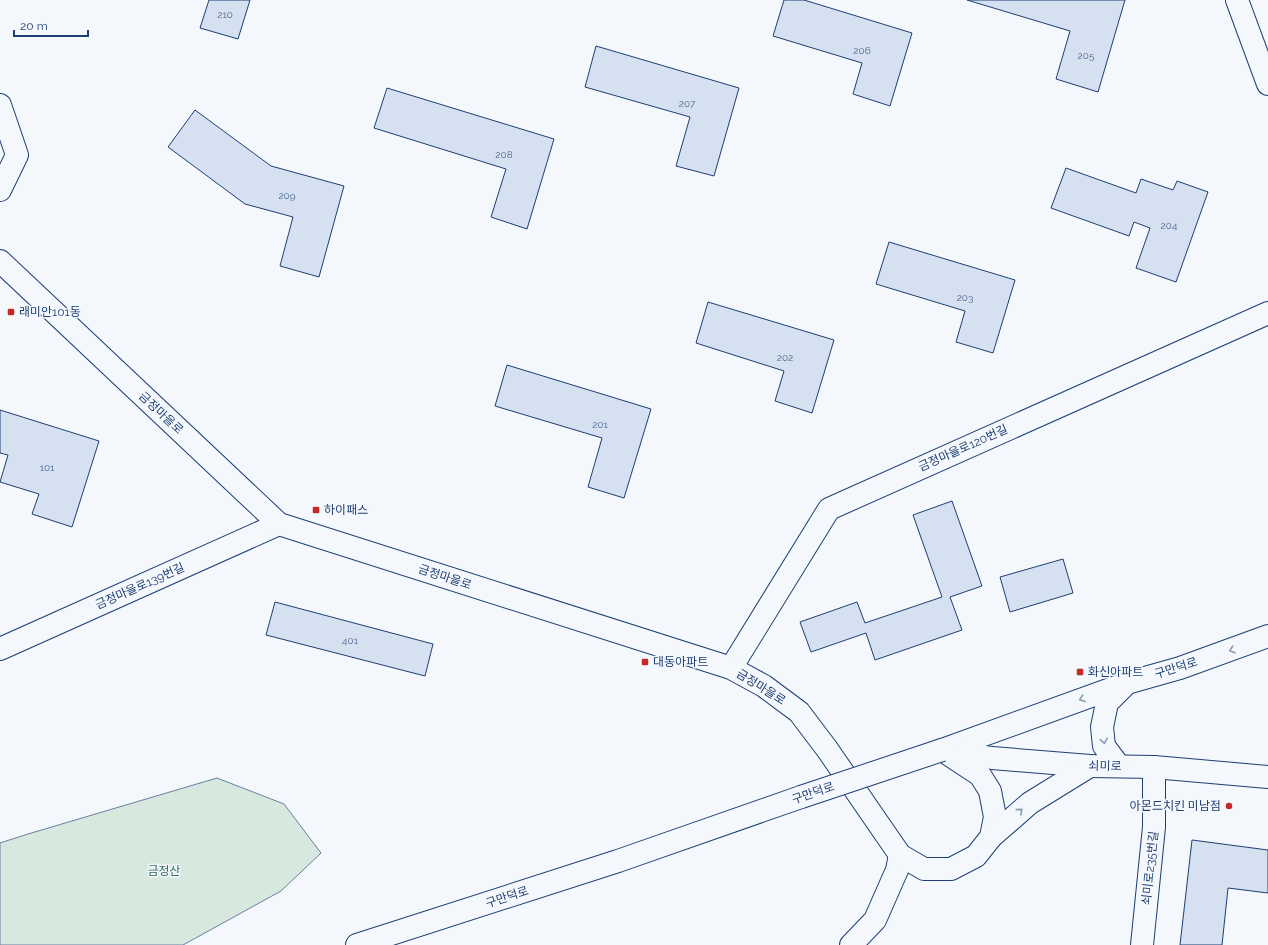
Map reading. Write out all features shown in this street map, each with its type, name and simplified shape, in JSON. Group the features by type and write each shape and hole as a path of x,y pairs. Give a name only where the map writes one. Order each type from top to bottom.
{"main road":[{"path":"1237,0 1268,84"},
{"path":"0,105 17,155 0,190"},
{"name":"금정마을로","path":"0,261 279,524 730,668 764,686 800,712 900,855 924,869 951,869 976,856 991,837 995,817 990,792 980,775 942,750"},
{"name":"금정마을로120번길","path":"730,668 829,509 1268,313"},
{"name":"금정마을로139번길","path":"0,649 279,524"},
{"name":"구만덕로","path":"357,945 618,861 801,797 942,750 1127,683 1180,668 1268,636"},
{"path":"1120,766 1104,746 1102,727 1107,703 1127,683"},
{"name":"쇠미로","path":"942,750 992,758 1090,766 1154,767 1268,777"},
{"path":"991,837 1030,803 1090,766"},
{"name":"쇠미로235번길","path":"1142,945 1154,827 1154,767"},
{"path":"851,945 875,920 897,870 900,855"}],"green space":[{"name":"금정산","path":"217,778 284,804 321,853 281,891 183,945 0,945 0,843"}],"building":[{"path":"209,0 250,0 238,39 200,28"},
{"path":"784,0 804,0 912,33 890,106 853,94 862,63 773,36"},
{"path":"967,0 1125,0 1098,92 1056,79 1070,31"},
{"path":"596,46 739,88 714,176 676,166 690,117 585,87"},
{"path":"387,88 554,139 527,229 491,217 506,169 374,128"},
{"path":"195,110 271,166 344,186 319,277 280,266 293,217 245,204 168,147"},
{"path":"1066,168 1136,193 1141,179 1173,190 1177,181 1208,192 1176,282 1136,268 1150,228 1134,222 1129,236 1051,208"},
{"path":"889,242 1015,280 993,353 956,342 965,311 876,284"},
{"path":"708,302 834,340 812,413 775,401 784,371 696,343"},
{"path":"507,365 651,409 624,498 588,487 602,438 495,406"},
{"path":"0,410 99,441 72,527 32,514 39,494 0,482 8,455 0,453"},
{"path":"952,501 982,586 950,597 962,630 875,660 866,633 811,652 800,622 857,602 865,623 942,597 913,515"},
{"path":"1063,559 1073,593 1010,612 1000,577"},
{"path":"275,602 433,644 425,676 266,635"},
{"path":"1192,840 1268,850 1268,893 1228,888 1222,945 1180,945"}],"place":[{"name":"래미안101동","path":"11,312"},
{"name":"하이패스","path":"316,510"},
{"name":"대동아파트","path":"645,662"},
{"name":"화신아파트","path":"1080,672"},
{"name":"아몬드치킨 미남점","path":"1229,806"}]}
